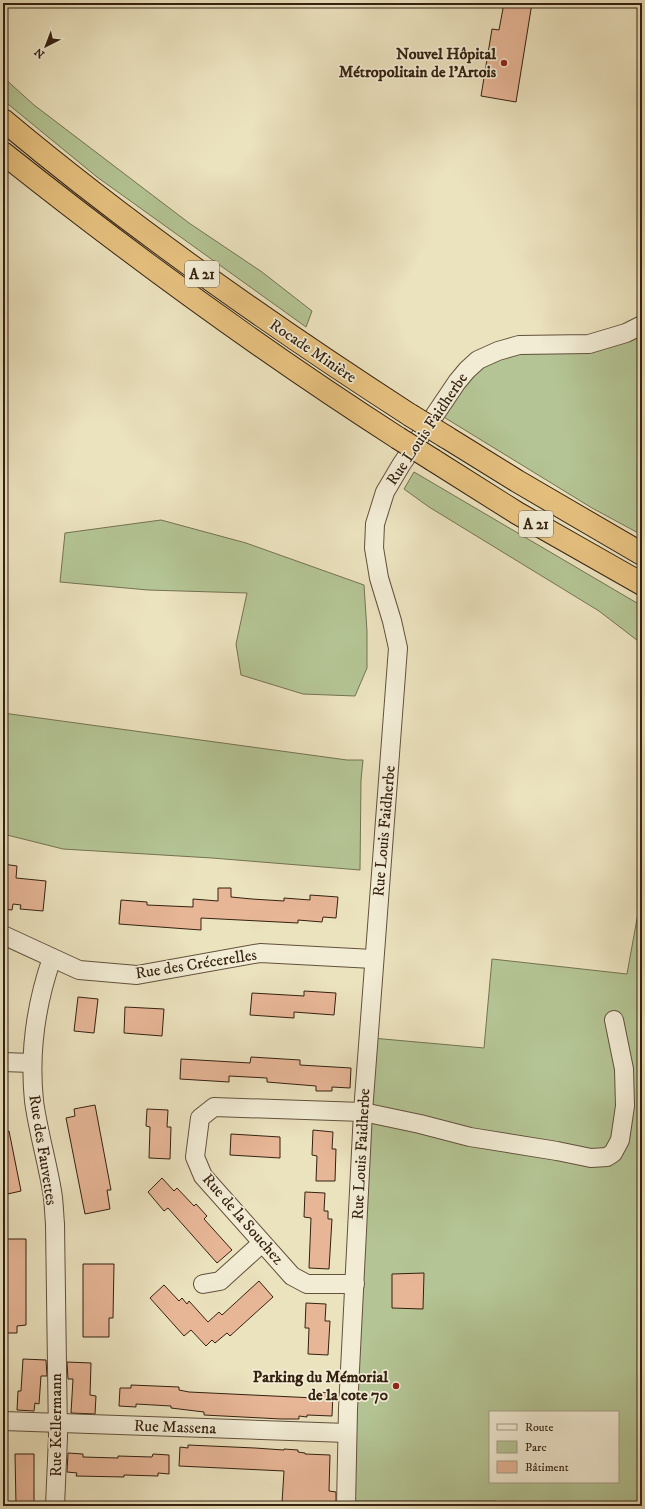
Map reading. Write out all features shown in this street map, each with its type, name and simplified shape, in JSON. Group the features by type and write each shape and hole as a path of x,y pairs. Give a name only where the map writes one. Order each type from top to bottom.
{"highway":[{"name":"Rocade Minière","path":"3,120 130,221 229,294 337,368 446,437 581,519 642,554"},
{"name":"Rocade Minière","path":"3,153 144,262 270,354 398,438 517,512 642,584"}],"street":[{"name":"Rue Louis Faidherbe","path":"346,1506 347,1433 363,1112 373,959 398,648 392,621 379,578 374,548 375,524 385,492 401,465 457,382 478,360 498,351 520,345 589,344 626,333 642,325"},
{"name":"Rue des Crécerelles","path":"3,935 79,970 137,975 260,953 373,959"},
{"name":"Rue des Fauvettes","path":"52,958 43,983 35,1020 31,1063 34,1102 52,1192 55,1224 56,1344"},
{"name":"Rue de la Souchez","path":"355,1284 307,1284 292,1276 202,1176 195,1157 200,1118 214,1107 363,1112 420,1124 470,1137 591,1158 607,1157 613,1153 620,1140 625,1106 624,1069 614,1020"},
{"path":"3,1062 31,1063"},
{"path":"203,1284 220,1281 262,1243"},
{"name":"Rue Kellermann","path":"55,1506 58,1423 56,1344"},
{"name":"Rue Massena","path":"3,1421 347,1433"}],"green space":[{"path":"3,77 34,105 189,223 262,272 312,311 306,327 97,177 3,100"},
{"path":"642,333 642,535 592,508 442,416 468,379 488,364 511,354"},
{"path":"414,472 642,606 642,644 599,611 429,507 404,489"},
{"path":"161,520 246,543 364,585 367,631 367,668 355,696 303,694 241,675 236,644 247,593 148,590 60,582 65,533"},
{"path":"3,713 347,760 363,760 361,780 360,870 212,858 63,849 3,834"},
{"path":"642,891 642,1506 496,1506 496,1501 346,1501 372,1038 484,1048 492,959 627,974"}],"building":[{"name":"Nouvel Hôpital Métropolitain de l'Artois","path":"504,3 532,3 516,102 481,96 492,29 499,30"},
{"path":"3,864 17,866 16,878 46,881 43,911 20,909 21,905 13,904 12,910 3,909"},
{"path":"218,888 231,888 231,897 252,899 284,901 284,898 310,900 310,895 338,897 336,918 323,917 322,922 298,920 298,923 201,918 201,930 119,924 121,900 147,902 147,905 193,907 193,899 218,901"},
{"path":"304,991 336,993 334,1015 294,1012 294,1018 250,1015 252,993 304,996"},
{"path":"78,997 98,999 94,1033 74,1031"},
{"path":"125,1007 164,1009 162,1036 124,1033"},
{"path":"251,1057 300,1060 300,1065 351,1068 350,1088 332,1087 332,1091 316,1091 316,1086 267,1082 267,1078 229,1076 229,1082 180,1079 181,1059 250,1063"},
{"path":"95,1105 111,1190 107,1190 110,1209 85,1214 66,1118 75,1116 74,1109"},
{"path":"147,1109 168,1110 167,1127 171,1127 170,1159 149,1158 150,1127 146,1126"},
{"path":"313,1130 333,1132 332,1149 336,1149 335,1181 316,1181 317,1156 312,1155"},
{"path":"9,1131 21,1191 3,1195 3,1132"},
{"path":"231,1134 280,1137 280,1158 230,1155"},
{"path":"162,1178 174,1191 177,1188 194,1206 196,1204 207,1216 204,1219 232,1250 217,1263 168,1208 164,1211 148,1192"},
{"path":"305,1192 325,1193 324,1211 328,1211 328,1219 332,1219 329,1269 309,1268 311,1218 304,1217"},
{"path":"3,1239 26,1239 26,1325 17,1326 17,1333 3,1333"},
{"path":"83,1264 114,1264 113,1318 109,1318 109,1337 83,1337"},
{"path":"424,1273 423,1309 392,1308 392,1274"},
{"path":"259,1281 273,1297 230,1336 227,1333 215,1343 212,1340 206,1346 191,1330 184,1336 150,1298 164,1285 179,1301 182,1298 187,1304 189,1301 208,1322 219,1312 222,1315"},
{"path":"306,1303 326,1304 325,1321 330,1321 328,1355 308,1354 309,1328 305,1328"},
{"path":"23,1359 46,1360 47,1376 41,1376 39,1404 35,1403 34,1411 17,1410 18,1391 21,1391"},
{"path":"67,1362 91,1363 90,1395 96,1396 95,1414 71,1413 73,1379 68,1379"},
{"path":"131,1385 179,1387 179,1390 189,1392 315,1398 315,1392 333,1393 332,1416 307,1415 307,1417 299,1416 299,1419 281,1419 204,1415 204,1412 171,1408 171,1406 136,1404 136,1407 119,1406 120,1388 131,1388"},
{"path":"188,1445 284,1449 298,1450 298,1452 305,1454 330,1455 329,1491 336,1492 336,1506 282,1503 284,1471 179,1466 180,1447 188,1448"},
{"path":"68,1453 83,1454 83,1457 118,1458 118,1456 152,1457 153,1454 169,1455 169,1474 158,1473 158,1476 124,1475 124,1477 76,1476 77,1473 67,1472"},
{"path":"15,1454 34,1454 34,1506 16,1505"}],"place":[{"name":"Nouvel Hôpital Métropolitain de l'Artois","path":"504,63"},
{"name":"Parking du Mémorial de la cote 70","path":"396,1386"}]}
